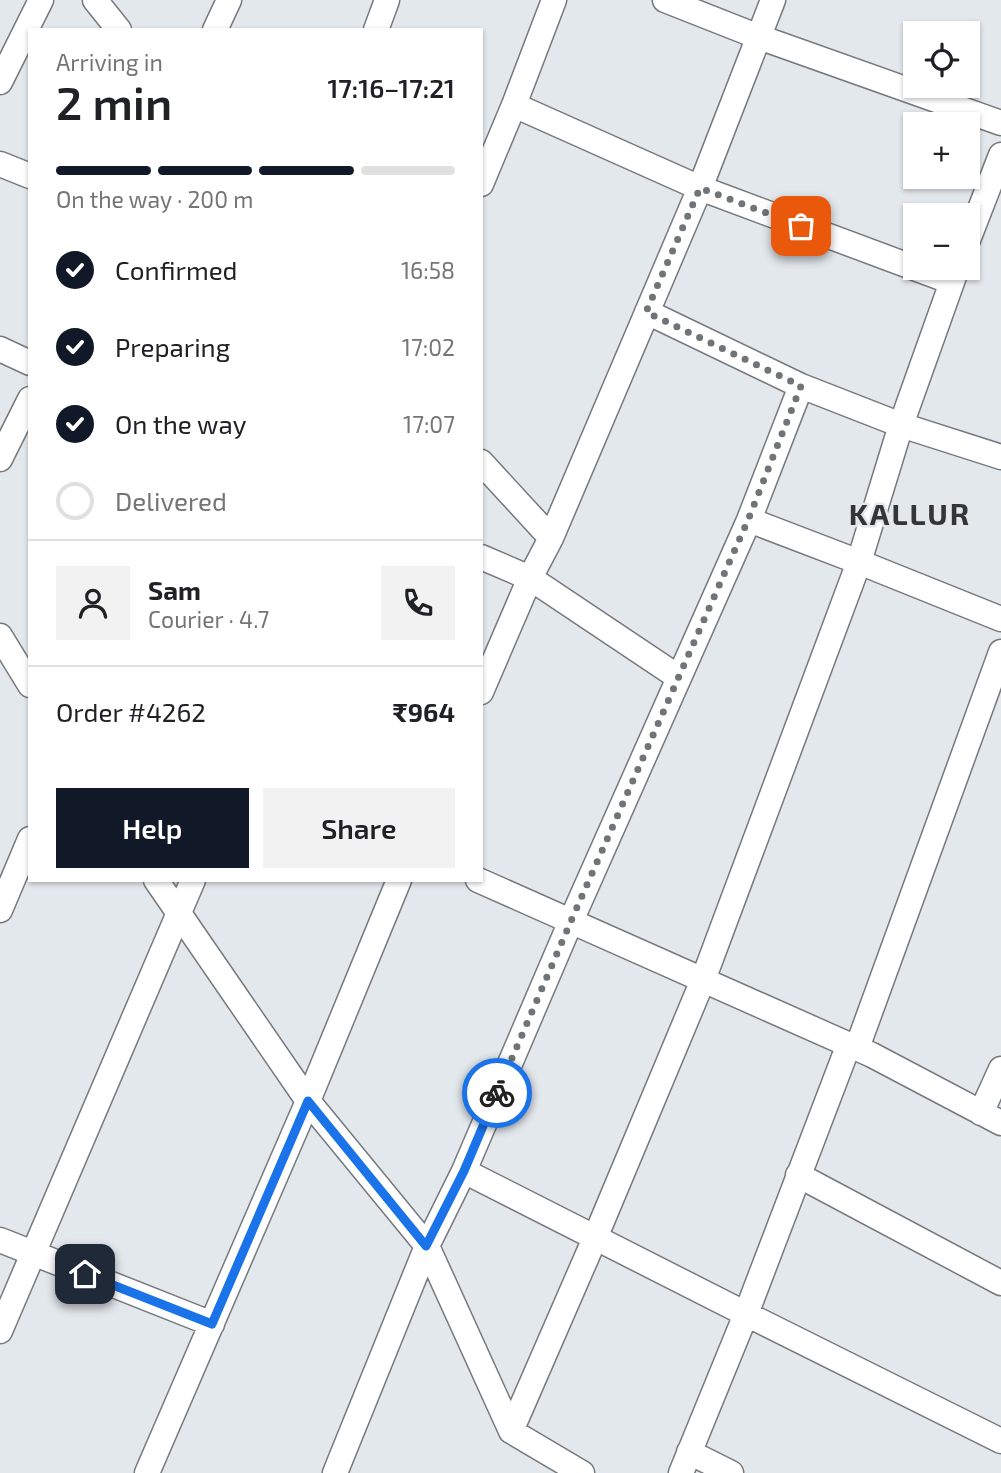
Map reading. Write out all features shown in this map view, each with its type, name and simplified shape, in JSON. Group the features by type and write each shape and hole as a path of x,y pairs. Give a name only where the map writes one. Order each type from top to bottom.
{"street":[{"path":"0,82 41,0"},
{"path":"95,0 116,28"},
{"path":"216,28 229,0"},
{"path":"377,28 387,0"},
{"path":"483,179 554,0"},
{"path":"665,0 759,37 1001,123"},
{"path":"483,687 530,578 551,538 700,188 773,0"},
{"path":"514,105 700,188 903,258"},
{"path":"980,209 1001,155"},
{"path":"0,164 28,175"},
{"path":"511,1431 703,980 859,562 901,425 952,280"},
{"path":"646,312 801,386 901,425 1001,457"},
{"path":"0,349 28,362"},
{"path":"345,1466 426,1246 464,1171 748,520 801,386"},
{"path":"0,459 28,403"},
{"path":"483,463 551,538"},
{"path":"748,520 1001,620"},
{"path":"483,558 530,578 678,677"},
{"path":"0,636 28,682"},
{"path":"732,1473 685,1462 746,1314 798,1175 853,1046 1001,652"},
{"path":"0,909 28,844"},
{"path":"157,882 308,1101 426,1246 511,1431 582,1473"},
{"path":"0,1331 191,882"},
{"path":"147,1473 308,1101 398,882"},
{"path":"483,882 853,1046 991,1118 1001,1069"},
{"path":"464,1171 1001,1441"},
{"path":"798,1175 1001,1283"},
{"path":"0,1240 212,1324"}],"way so far":[{"path":"497,1093 748,520 801,386 646,312 700,188 801,226"}],"district":[{"name":"KALLUR","path":"910,513"}],"route":[{"path":"85,1274 212,1324 308,1101 426,1246 464,1171 497,1093"}]}
